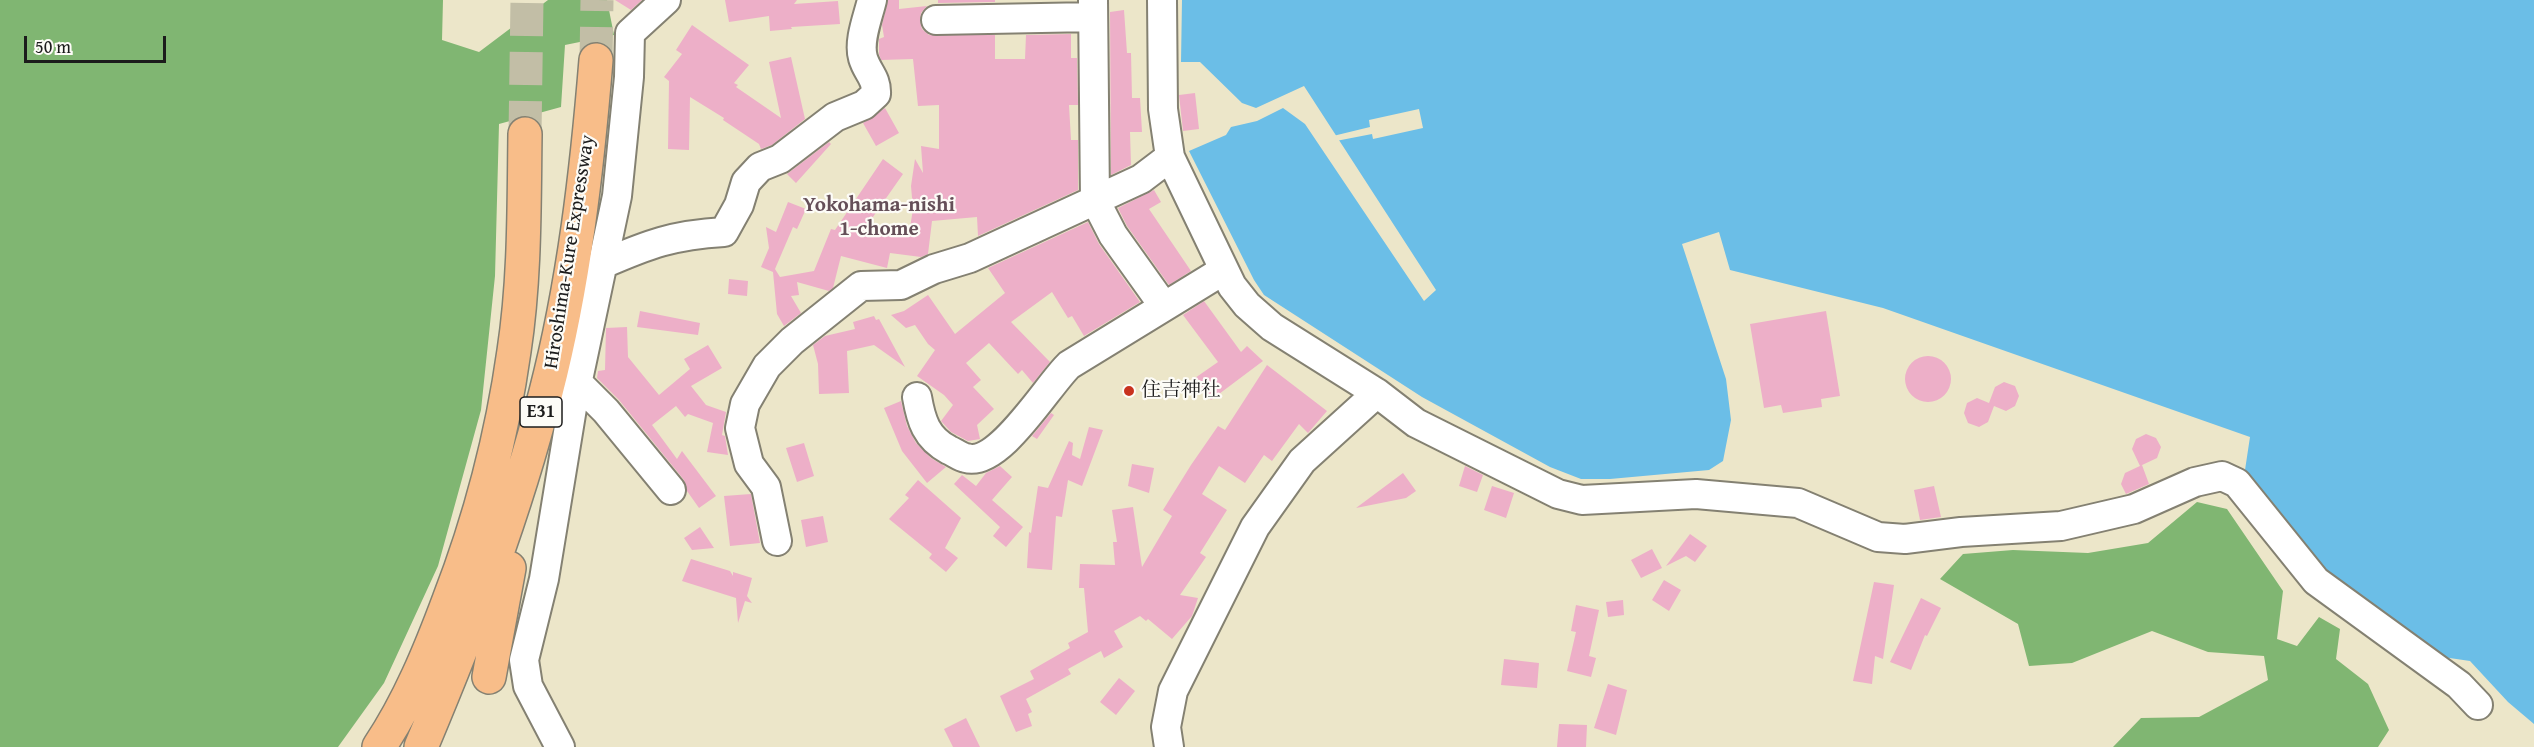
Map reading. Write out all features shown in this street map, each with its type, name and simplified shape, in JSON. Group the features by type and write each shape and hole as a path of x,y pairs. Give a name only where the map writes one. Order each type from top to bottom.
{"highway":[{"name":"Hiroshima-Kure Expressway","path":"421,747 562,386 596,60"},
{"name":"Hiroshima-Kure Expressway","path":"379,747 413,687 441,623 473,536 496,445 515,350 521,284 525,134"},
{"path":"489,677 562,386"}],"street":[{"path":"560,747 528,686 524,660 544,579 562,386 603,264 617,196 629,77 630,33 666,0"},
{"path":"603,264 650,244 686,234 724,232 739,205 746,182 760,167 780,159 835,117 864,105 876,94 876,82 862,57 863,36 872,0"},
{"path":"1162,0 1163,109 1170,157 1224,270 1247,305 1272,327 1377,393 1416,423 1558,494 1582,500 1696,494 1798,503 1878,537 1905,539 1961,532 2061,526 2134,508 2195,482 2222,476 2237,483 2316,581 2458,685 2478,705"},
{"path":"936,20 1093,8 1095,200 1113,235 1163,305"},
{"path":"777,541 766,487 749,464 740,428 745,404 767,366 792,341 861,286 901,285 934,269 970,258 1141,179 1170,157"},
{"path":"917,397 921,420 930,436 967,459 980,458 1015,431 1055,379 1070,365 1151,316 1163,305 1224,270"},
{"path":"562,386 606,411 671,490"},
{"path":"1169,747 1166,727 1173,691 1255,527 1302,461 1377,393"}],"green space":[{"path":"0,0 443,0 442,40 479,52 548,0 607,0 614,35 565,45 561,107 499,124 495,276 481,410 438,566 384,683 338,747 0,747"},
{"path":"2197,502 2227,509 2283,591 2277,639 2297,646 2319,617 2340,629 2336,659 2368,684 2389,730 2378,747 2113,747 2141,718 2199,717 2268,680 2264,656 2208,652 2152,631 2072,663 2029,666 2018,624 1940,579 1963,554 2013,550 2088,553 2148,543"}],"water":[{"path":"1182,0 2534,0 2534,724 2508,702 2470,661 2436,656 2326,574 2245,470 2250,437 1883,308 1730,270 1719,232 1682,244 1726,379 1731,420 1723,461 1709,470 1610,479 1581,479 1550,467 1422,397 1264,295 1254,280 1189,151 1226,135 1231,127 1257,121 1283,108 1305,124 1424,301 1436,290 1304,86 1256,108 1242,103 1200,62 1181,62"}],"pier":[{"path":"1419,109 1423,128 1373,139 1372,134 1336,141 1333,136 1370,127 1369,120"}],"building":[{"path":"615,0 642,0 631,10"},
{"path":"725,0 797,0 794,4 838,1 840,24 791,27 792,29 770,31 769,16 729,22"},
{"path":"888,0 899,0 899,9 927,6 921,13 920,21 922,29 929,35 995,35 995,59 1025,59 1026,35 1071,34 1071,58 1077,58 1078,105 1069,105 1071,140 1078,140 1078,190 978,236 977,217 932,221 928,254 921,257 890,253 887,268 841,256 833,288 829,291 797,282 799,295 791,296 801,313 784,326 777,314 773,272 761,267 769,248 766,227 776,232 788,202 806,209 797,229 793,227 775,269 780,277 814,271 831,229 835,230 883,159 903,174 868,224 909,234 913,209 911,186 915,159 923,173 921,146 939,149 939,105 918,106 913,59 881,60 879,39 884,37 882,25"},
{"path":"938,0 995,0 995,2 938,3"},
{"path":"1124,10 1127,53 1131,53 1132,98 1140,98 1142,132 1130,132 1131,165 1111,175 1110,12"},
{"path":"692,25 749,65 734,83 738,85 736,87 781,118 769,62 791,57 805,119 772,145 761,149 759,144 723,120 724,118 690,97 689,150 668,149 669,81 664,77 682,54 676,50"},
{"path":"1195,93 1199,129 1183,131 1179,95"},
{"path":"885,108 899,133 876,146 863,123"},
{"path":"829,142 831,144 796,183 787,174"},
{"path":"1154,190 1161,202 1149,209 1191,271 1169,285 1127,226 1118,208"},
{"path":"1088,222 1099,244 1140,302 1084,336 1072,316 1068,318 1052,292 1011,322 1050,362 1033,383 1022,370 1018,374 989,343 966,363 981,380 973,387 994,409 977,425 980,439 968,441 951,432 941,421 953,405 944,395 917,376 935,350 915,325 906,328 891,315 904,311 928,295 955,334 1005,293 988,268"},
{"path":"729,279 748,281 747,296 728,294"},
{"path":"1204,301 1241,352 1247,346 1263,361 1211,400 1195,378 1218,362 1183,315"},
{"path":"640,311 700,323 698,335 637,327"},
{"path":"1826,311 1840,396 1821,399 1822,407 1783,413 1781,405 1764,408 1750,324"},
{"path":"874,316 876,320 879,319 905,367 874,345 847,351 849,393 819,394 818,364 813,345 825,336 855,329 853,322"},
{"path":"627,327 628,357 659,395 690,369 684,359 708,345 722,368 691,386 706,405 726,412 722,435 725,436 728,455 707,452 713,423 688,414 685,417 676,406 652,425 677,459 682,451 716,496 699,508 687,491 684,480 619,400 597,378 598,371 605,370 606,328"},
{"path":"1928,356 1944,363 1951,379 1944,395 1928,402 1912,395 1905,379 1912,363"},
{"path":"1267,365 1327,411 1308,433 1299,424 1272,461 1264,455 1245,483 1219,466 1202,494 1227,510 1200,553 1206,557 1180,595 1198,598 1192,616 1172,639 1148,619 1146,621 1140,616 1114,631 1123,647 1104,658 1101,651 1068,669 1071,674 1026,699 1032,712 1028,714 1032,726 1016,732 1000,696 1034,679 1030,671 1070,648 1068,643 1088,632 1084,588 1079,588 1080,564 1115,565 1113,542 1117,542 1112,510 1133,507 1142,567 1172,516 1163,510 1218,426 1225,430"},
{"path":"2004,382 2015,386 2019,396 2015,406 2006,411 1994,406 1988,422 1979,427 1968,423 1964,413 1967,403 1977,398 1989,403 1995,387"},
{"path":"901,401 907,426 916,443 931,458 946,467 927,483 902,451 884,408"},
{"path":"1051,413 1054,415 1037,439 1032,436"},
{"path":"1089,427 1103,430 1082,486 1068,480 1062,517 1056,516 1052,570 1027,568 1029,532 1031,533 1038,486 1048,488 1069,441 1073,443 1072,455 1080,459"},
{"path":"2146,434 2156,438 2161,447 2157,458 2140,466 2132,449 2136,439"},
{"path":"804,443 814,476 797,482 786,448"},
{"path":"1132,464 1154,468 1149,493 1128,486"},
{"path":"2142,465 2149,484 2126,494 2121,484 2125,473"},
{"path":"1000,466 1012,477 992,500 1023,527 1006,547 993,536 1000,527 954,484 962,475 976,486 986,473"},
{"path":"1465,466 1483,475 1477,492 1459,486"},
{"path":"1403,473 1416,491 1406,498 1356,508"},
{"path":"918,480 961,518 945,548 958,558 946,572 929,558 932,554 889,519 909,498 905,495"},
{"path":"1492,486 1514,493 1506,518 1484,510"},
{"path":"1934,486 1941,517 1920,520 1914,490"},
{"path":"751,494 760,543 730,546 724,496"},
{"path":"823,516 828,542 806,547 801,520"},
{"path":"700,527 714,548 692,550 684,538"},
{"path":"1690,534 1707,546 1695,562 1686,556 1666,566"},
{"path":"1652,549 1662,568 1641,578 1631,560"},
{"path":"691,559 730,571 733,576 733,572 752,578 747,596 752,603 745,601 738,623 736,598 682,581"},
{"path":"1664,580 1681,590 1669,611 1652,600"},
{"path":"1874,582 1894,585 1883,659 1875,656 1872,684 1853,681"},
{"path":"1921,598 1941,608 1927,636 1925,635 1911,670 1890,662"},
{"path":"1623,600 1624,615 1608,617 1606,602"},
{"path":"1576,605 1599,610 1589,656 1596,658 1591,677 1567,671 1576,632 1571,631"},
{"path":"1504,659 1539,663 1537,688 1501,685"},
{"path":"1119,678 1135,691 1116,715 1100,702"},
{"path":"1608,684 1627,690 1616,735 1594,728"},
{"path":"966,718 980,747 953,747 944,729"},
{"path":"1559,724 1587,725 1586,747 1557,747"}],"tunnel":[{"path":"525,134 527,0"},
{"path":"596,60 597,0"}],"place":[{"name":"住吉神社","path":"1129,391"}],"district":[{"name":"Yokohama-nishi 1-chome","path":"879,218"}]}
